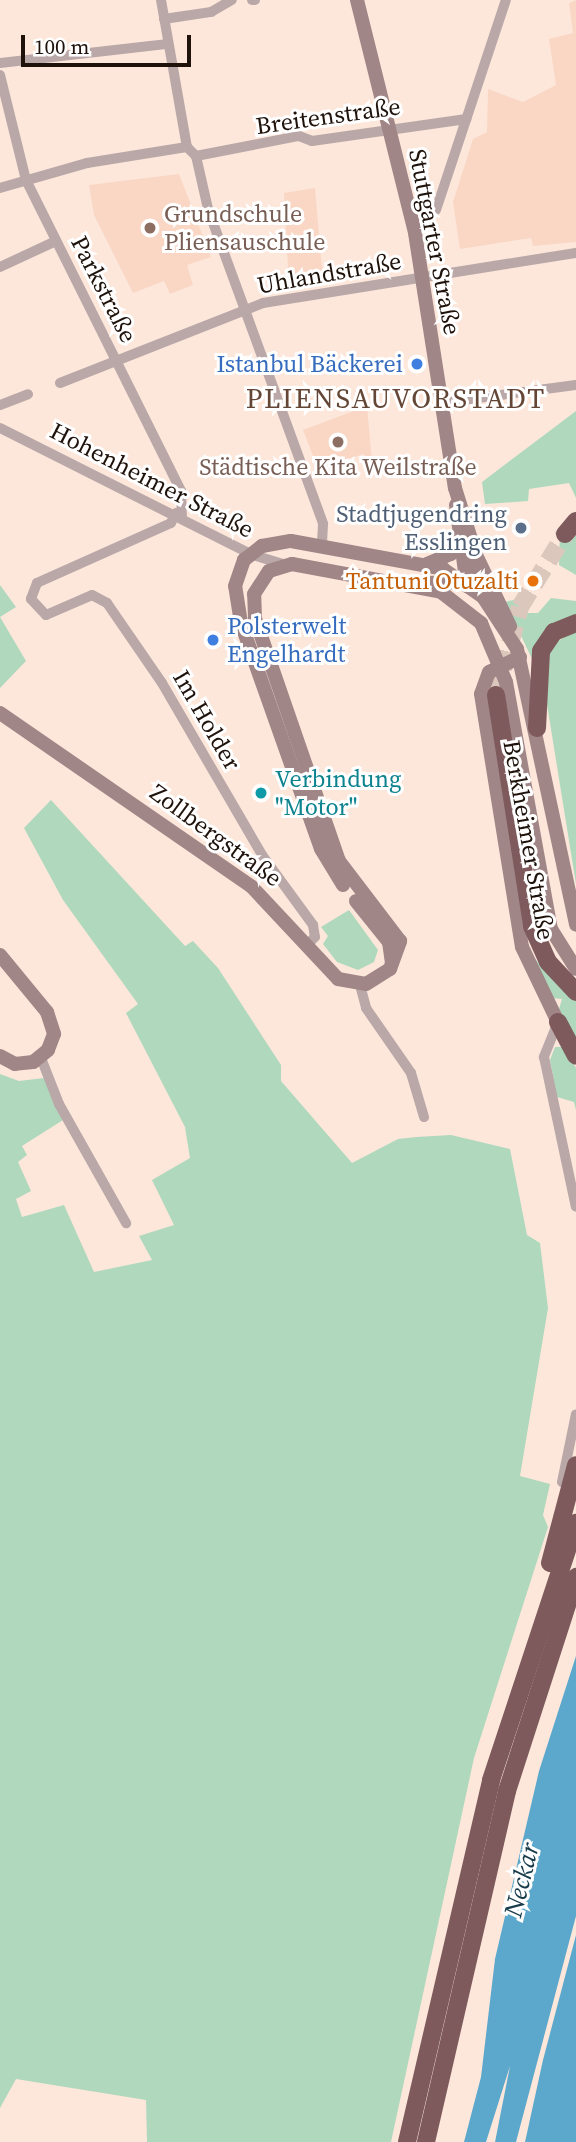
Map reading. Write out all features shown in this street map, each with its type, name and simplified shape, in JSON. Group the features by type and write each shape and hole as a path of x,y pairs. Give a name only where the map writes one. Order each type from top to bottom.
{"highway":[{"path":"537,728 541,651 554,632 576,623"},
{"path":"496,695 529,914 553,969 576,992"},
{"path":"558,1022 576,1056"},
{"path":"407,2142 509,1716 522,1647 576,1465"},
{"path":"509,1716 576,1523"},
{"path":"426,2142 507,1791 576,1577"}],"main road":[{"name":"Stuttgarter Straße","path":"358,0 390,129 422,278 457,495 466,582 500,665 516,722 551,929 563,953 576,969"},
{"name":"Stuttgarter Straße","path":"457,495 477,555 519,653"},
{"path":"426,565 451,554 459,534"},
{"path":"391,967 389,942 325,858 275,724 236,607 236,578 250,554 276,542 322,545 426,565 466,582 519,653 537,728 576,925"},
{"path":"466,582 477,555"},
{"path":"360,985 391,967 400,950 398,936 339,861 255,618 257,587 286,565 418,585 466,582"},
{"path":"418,585 456,600 481,623"},
{"path":"500,665 519,653"},
{"name":"Berkheimer Straße","path":"500,665 486,675 481,694 513,896 526,958 558,1022"},
{"name":"Zollbergstraße","path":"0,713 244,881 338,979 360,985"},
{"path":"0,955 51,1021 52,1042 41,1058 19,1065 0,1056"}],"street":[{"path":"161,0 187,147 196,156 208,211 323,524 322,545"},
{"path":"164,19 211,12 232,0"},
{"path":"436,210 506,0"},
{"path":"0,63 168,44"},
{"name":"Parkstraße","path":"0,75 26,180 184,498 179,515"},
{"name":"Breitenstraße","path":"196,156 299,136 312,141 415,124 466,119"},
{"path":"0,188 82,167 187,147"},
{"path":"0,267 56,241"},
{"name":"Uhlandstraße","path":"60,383 243,311 576,253"},
{"path":"441,403 576,385"},
{"path":"0,405 28,394"},
{"name":"Hohenheimer Straße","path":"0,428 179,515 250,554 286,565"},
{"name":"Im Holder","path":"179,515 171,523 33,588 33,603 46,615 92,596 107,603 162,683 267,864 313,925 315,937 307,944"},
{"path":"360,985 366,1008 411,1073 424,1117"},
{"path":"558,1022 544,1057 576,1207"},
{"path":"41,1058 59,1104 126,1223"},
{"path":"562,1482 576,1414"}],"shaded area":[{"path":"576,0 576,242 533,246 531,238 460,249 453,202 473,139 487,132 488,89 523,102 556,85 549,39 573,33 569,3"},
{"name":"Grundschule Pliensauschule","path":"179,174 211,257 187,265 193,285 170,294 164,281 133,293 94,215 89,185"},
{"path":"315,188 323,281 289,286 284,193"},
{"name":"Städtische Kita Weilstraße","path":"367,406 372,462 363,454 319,471 303,430"}],"green space":[{"path":"576,411 576,498 569,483 529,489 528,501 485,504 482,482"},
{"path":"560,530 572,539 576,535 576,575 559,565"},
{"path":"0,585 16,607 0,617"},
{"path":"521,598 527,613 538,613 551,598 576,601 576,618 533,661 505,602"},
{"path":"0,617 26,661 0,688"},
{"path":"576,629 576,884 545,692 548,648"},
{"path":"51,800 185,946 193,941 218,968 281,1065 281,1081 352,1163 398,1139 416,1137 451,1135 510,1149 527,1235 540,1243 548,1308 520,1476 550,1484 543,1515 548,1527 474,1758 391,2142 147,2142 146,2100 16,2079 0,2108 0,1074 19,1081 44,1078 63,1120 22,1146 27,1155 18,1162 31,1191 16,1199 22,1217 64,1205 94,1272 152,1260 139,1236 174,1225 152,1180 190,1158 185,1127 126,1013 138,1004 63,900 24,828"},
{"path":"349,910 378,950 374,962 358,970 337,962 323,944 328,936 321,927"},
{"path":"534,958 576,1000 576,1043 559,1009 562,999 551,998"},
{"path":"555,1047 565,1047 576,1068 576,1110 574,1102 557,1097 550,1060"}],"water":[{"name":"Neckar","path":"576,1656 576,1916 516,2142 495,2142 510,2066 486,2142 464,2142 481,2077 495,1959 539,1771"},
{"path":"576,1935 576,2142 525,2142 543,2060"}],"tunnel":[{"path":"496,695 520,607 565,534"}],"place":[{"name":"Grundschule Pliensauschule","path":"150,228"},
{"name":"Istanbul Bäckerei","path":"417,364"},
{"name":"Städtische Kita Weilstraße","path":"338,442"},
{"name":"Stadtjugendring Esslingen","path":"521,528"},
{"name":"Tantuni Otuzalti","path":"533,581"},
{"name":"Polsterwelt Engelhardt","path":"213,640"},
{"name":"Verbindung \"Motor\"","path":"261,793"}],"district":[{"name":"PLIENSAUVORSTADT","path":"396,398"}]}
